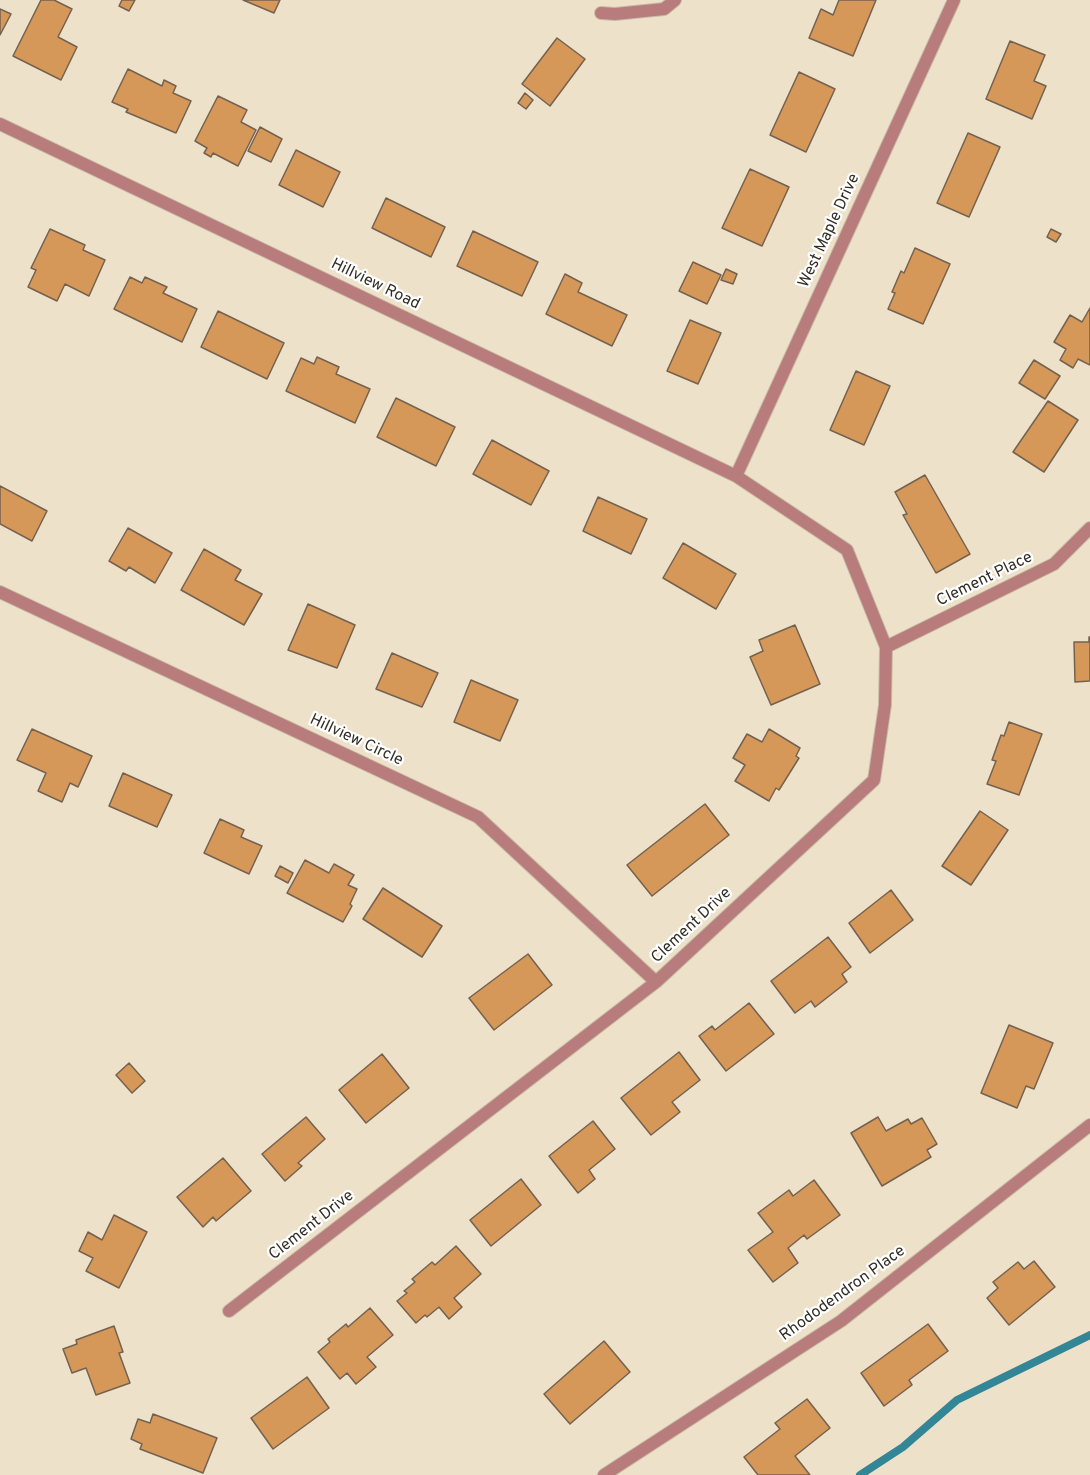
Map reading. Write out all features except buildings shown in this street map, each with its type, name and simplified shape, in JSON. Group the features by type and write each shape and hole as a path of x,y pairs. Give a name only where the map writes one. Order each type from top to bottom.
{"street":[{"path":"601,13 615,14 664,9 675,0"},
{"name":"West Maple Drive","path":"736,476 954,0"},
{"name":"Hillview Road","path":"0,124 736,476"},
{"name":"Clement Drive","path":"229,1311 656,981 874,780 885,705 886,647 847,550 736,476"},
{"name":"Clement Place","path":"886,647 1054,564 1090,528"},
{"name":"Hillview Circle","path":"0,592 478,817 656,981"},
{"name":"Rhododendron Place","path":"603,1475 841,1321 1090,1125"}],"waterway":[{"path":"860,1475 903,1447 957,1400 1090,1335"}]}
